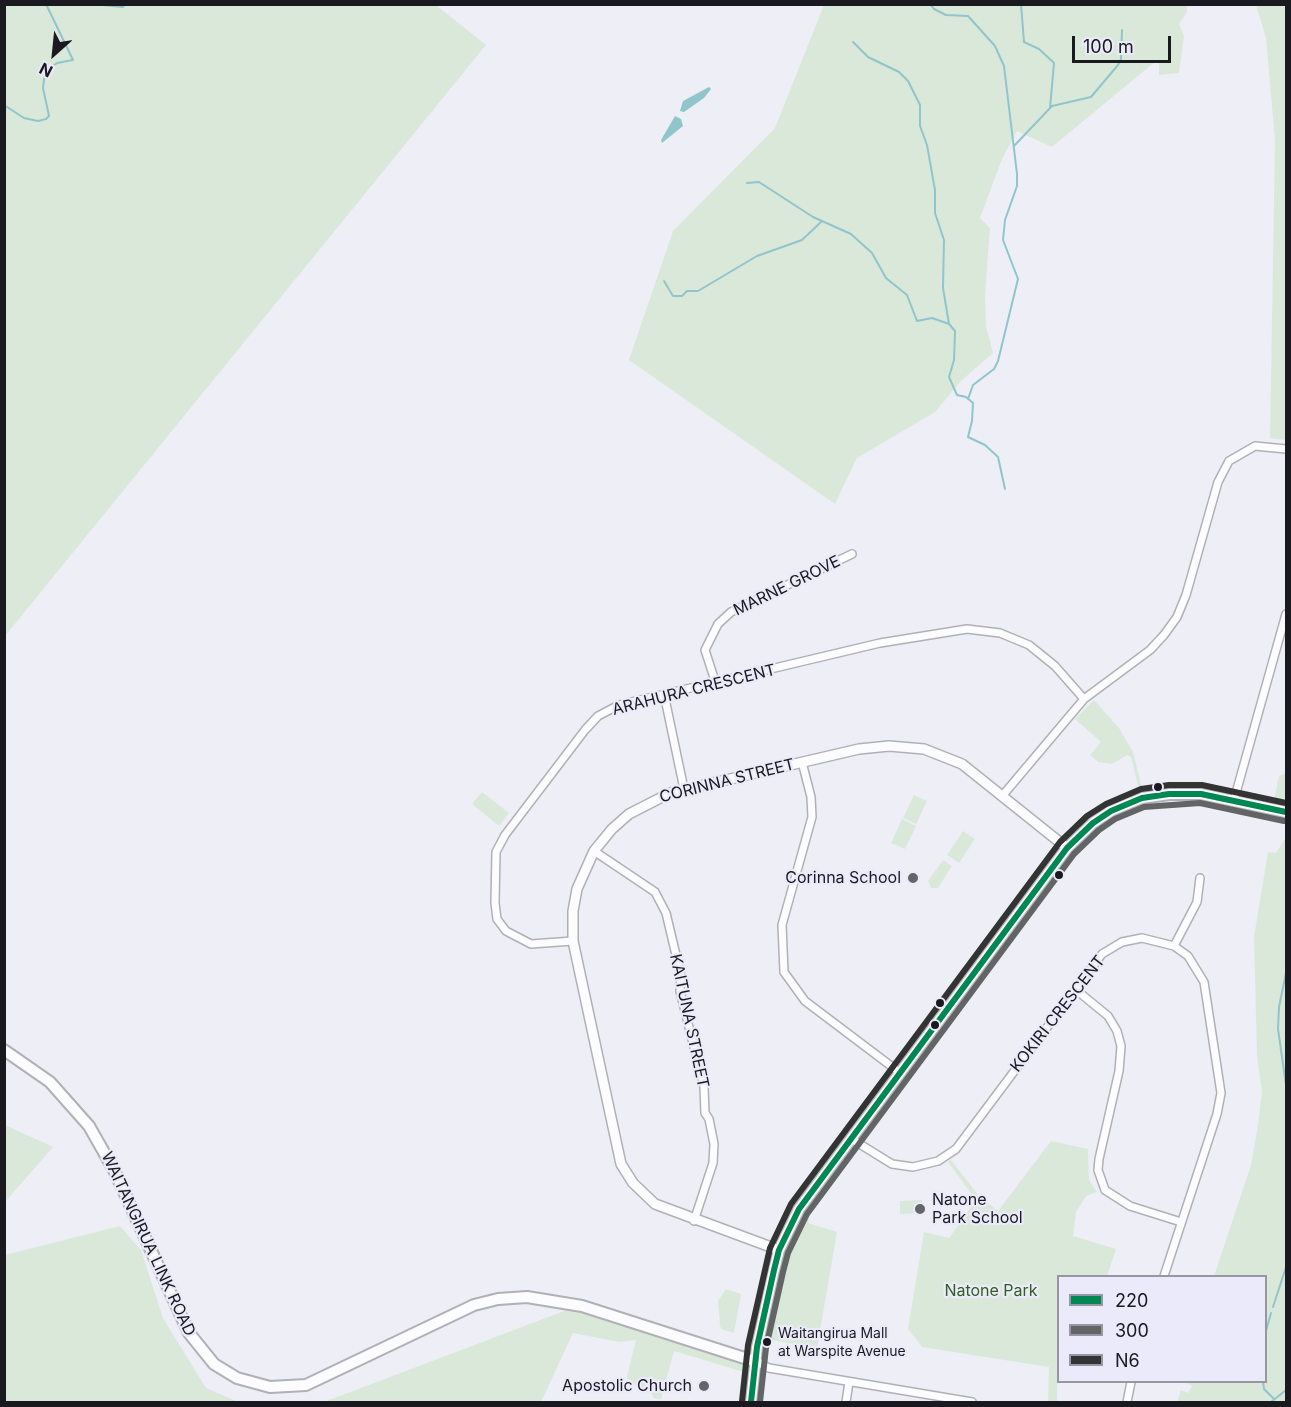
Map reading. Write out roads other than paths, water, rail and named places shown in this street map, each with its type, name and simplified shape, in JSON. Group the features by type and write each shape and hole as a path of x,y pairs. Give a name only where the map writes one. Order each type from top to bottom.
{"main road":[{"path":"751,1402 758,1347 779,1250 799,1209 1067,848 1102,816 1142,798 1181,793 1234,800 1287,812"},
{"name":"WAITANGIRUA LINK ROAD","path":"4,1050 50,1082 89,1126 114,1170 189,1334 214,1364 237,1378 270,1387 306,1385 474,1305 498,1299 527,1297 582,1306 757,1362"}],"street":[{"path":"1003,795 1084,699 1150,650 1177,617 1186,595 1215,490 1229,461 1237,454 1255,446 1287,449"},
{"name":"MARNE GROVE","path":"716,684 705,650 718,624 731,612 852,554"},
{"path":"1234,800 1287,614"},
{"name":"ARAHURA CRESCENT","path":"573,940 531,944 506,931 497,919 496,852 505,835 598,716 619,705 716,684 880,643 967,629 1000,633 1029,645 1055,666 1084,699"},
{"path":"664,694 684,789"},
{"name":"CORINNA STREET","path":"779,1250 666,1210 647,1198 633,1183 621,1164 573,940 573,911 577,889 594,851 612,829 629,814 656,798 684,789 876,746 914,748 962,764 1067,848"},
{"path":"802,762 811,797 812,817 782,925 784,972 805,1001 899,1072"},
{"name":"KAITUNA STREET","path":"594,851 655,892 666,913 681,976 680,991 704,1087 705,1113 709,1119 714,1144 713,1163 694,1221"},
{"path":"1164,1275 1217,1114 1221,1086 1204,982 1188,956 1174,946 1197,902 1200,878"},
{"name":"KOKIRI CRESCENT","path":"850,1138 892,1164 913,1167 938,1161 956,1149 1102,954 1122,942 1142,938 1174,946"},
{"path":"1075,989 1108,1016 1117,1030 1121,1046 1119,1071 1099,1160 1098,1170 1105,1190 1130,1206 1181,1222"},
{"path":"757,1362 769,1368 972,1402"},
{"path":"846,1402 849,1382"},
{"path":"1127,1402 1131,1383"}],"water":[{"path":"709,87 711,89 704,98 684,112 680,111 683,101"},
{"path":"675,116 681,119 683,126 662,143 661,140"}],"waterway":[{"path":"4,105 24,118 38,121 46,119 49,116 43,88 45,72 57,63 73,60 46,4"},
{"path":"92,4 123,7 125,4"},
{"path":"930,4 934,9 946,15 968,16 995,46 1004,66 1017,174 1017,186 1005,220 1003,240 1018,279 998,361 994,369 973,385 968,399"},
{"path":"1021,4 1024,42 1039,49 1054,63 1050,108"},
{"path":"1014,146 1052,106 1091,97 1121,59 1122,30"},
{"path":"853,42 868,57 899,72 908,81 920,105 920,126 927,145 935,190 935,213 944,240 943,288 949,324 955,331 954,360 949,377 957,395 966,397 973,403 968,437 985,445 998,457 1005,489"},
{"path":"747,183 759,182 813,217 851,234 872,253 886,278 907,295 917,321 932,318 949,324"},
{"path":"664,281 673,296 682,296 687,291 698,291 757,256 802,240 821,222"},
{"path":"1286,973 1279,1007 1278,1029 1286,1085"},
{"path":"1273,1307 1286,1267"},
{"path":"1267,1327 1271,1313"},
{"path":"1263,1383 1264,1389 1274,1399"},
{"path":"1271,1402 1286,1390"}],"place":[{"name":"Corinna School","path":"913,878"},
{"name":"Natone Park School","path":"920,1209"},
{"name":"Waitangirua Mall at Warspite Avenue","path":"767,1342"},
{"name":"Apostolic Church","path":"704,1386"}],"park label":[{"name":"Natone Park","path":"991,1291"}]}
